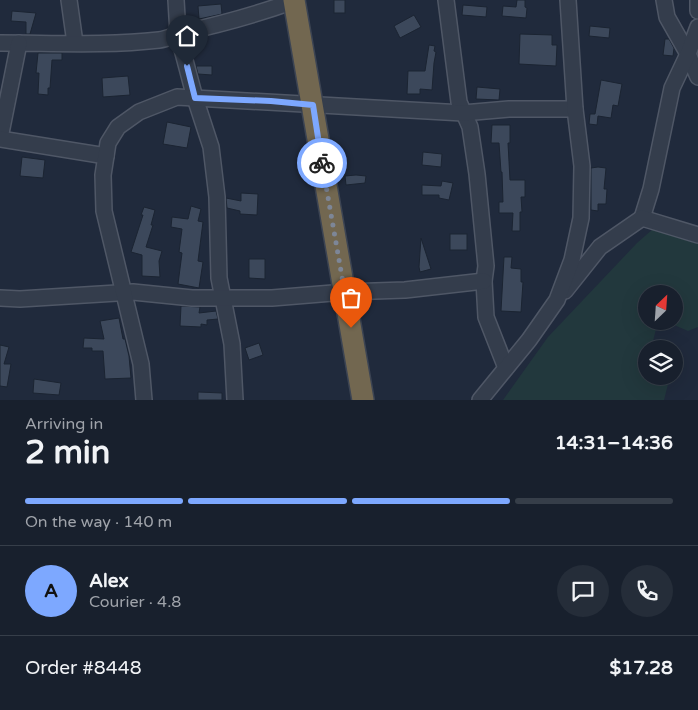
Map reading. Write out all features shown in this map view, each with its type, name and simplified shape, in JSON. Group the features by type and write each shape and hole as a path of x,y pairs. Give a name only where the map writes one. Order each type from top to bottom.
{"highway":[{"path":"294,0 363,400"}],"street":[{"path":"69,0 75,43"},
{"path":"176,0 178,34 195,98 211,147 217,197 219,278 232,344 234,400"},
{"path":"0,43 162,40 178,34 253,16 294,0"},
{"path":"446,0 458,102 470,127 477,174 486,266 484,281 486,318 506,368"},
{"path":"557,300 572,260 581,218 582,166 575,110 568,0"},
{"path":"664,0 667,17 688,54 698,77"},
{"path":"698,0 698,10"},
{"path":"480,400 600,247 642,218 652,188 672,88 698,27"},
{"path":"19,43 0,138 106,156"},
{"path":"144,400 141,364 104,211 103,175 108,143 118,127 139,112 177,97 463,113 509,109 575,110"},
{"path":"642,218 698,235"},
{"path":"0,298 20,299 133,292 192,298 272,298 345,292 404,290 484,281"}],"green space":[{"path":"653,229 698,241 698,327 688,331 683,329 683,285 638,285 638,330 656,330 653,340 638,340 638,385 668,385 664,400 503,400 548,337 637,243"}],"building":[{"path":"334,0 345,0 345,13 334,13"},
{"path":"517,0 525,0 525,7 527,8 526,18 502,16 503,6 516,7"},
{"path":"221,4 222,14 199,19 198,6"},
{"path":"463,5 487,7 486,17 462,15"},
{"path":"12,11 36,13 30,34 26,34 26,22 11,21"},
{"path":"414,15 421,27 400,38 394,26"},
{"path":"590,26 610,28 609,38 589,36"},
{"path":"520,34 552,35 552,45 557,45 556,66 519,64"},
{"path":"665,39 669,39 674,48 673,56 663,55"},
{"path":"429,45 435,46 434,51 436,52 432,90 420,89 420,94 407,94 408,71 425,71"},
{"path":"38,53 62,53 62,60 52,60 48,95 38,94 39,73 36,73"},
{"path":"196,66 212,66 212,75 198,74"},
{"path":"128,76 130,95 103,97 102,78"},
{"path":"601,80 622,84 618,106 613,105 611,118 598,116 597,125 589,124 590,114 595,114"},
{"path":"477,87 500,89 499,100 476,99"},
{"path":"167,122 191,127 187,148 163,144"},
{"path":"492,125 510,125 510,143 508,143 510,180 525,180 525,197 521,197 520,231 512,231 513,213 499,213 499,202 503,202 502,172 499,143 491,143"},
{"path":"423,152 442,154 441,167 422,165"},
{"path":"22,157 45,160 43,178 20,176"},
{"path":"591,168 606,168 604,189 607,189 606,204 598,204 598,211 591,210"},
{"path":"345,176 366,176 365,183 346,185"},
{"path":"442,181 453,183 449,200 439,198 439,195 422,195 422,185 441,186"},
{"path":"241,193 258,194 257,215 240,214 240,211 227,208 226,198 241,201"},
{"path":"191,206 201,209 198,221 203,222 198,261 203,262 199,288 178,284 182,253 179,252 182,229 171,227 172,217 188,219"},
{"path":"144,207 155,210 151,225 153,225 146,247 162,251 159,261 160,277 142,276 142,255 131,252"},
{"path":"450,234 467,234 467,250 450,250"},
{"path":"421,238 431,269 420,272 419,267"},
{"path":"504,257 512,257 511,268 521,269 521,282 523,282 521,312 501,311"},
{"path":"249,259 265,259 265,279 249,278"},
{"path":"181,306 200,307 199,313 216,311 218,319 207,320 207,325 201,324 201,327 180,326"},
{"path":"119,318 129,356 131,378 105,379 103,351 92,351 92,348 83,348 84,338 104,339 100,321"},
{"path":"259,343 263,355 249,360 245,348"},
{"path":"0,345 9,347 4,364 11,364 7,387 0,386"},
{"path":"34,379 61,383 59,395 33,393"},
{"path":"198,392 222,393 222,400 198,400"}],"way so far":[{"path":"322,163 351,328"}],"route":[{"path":"187,66 195,98 271,101 313,105 322,163"}]}
